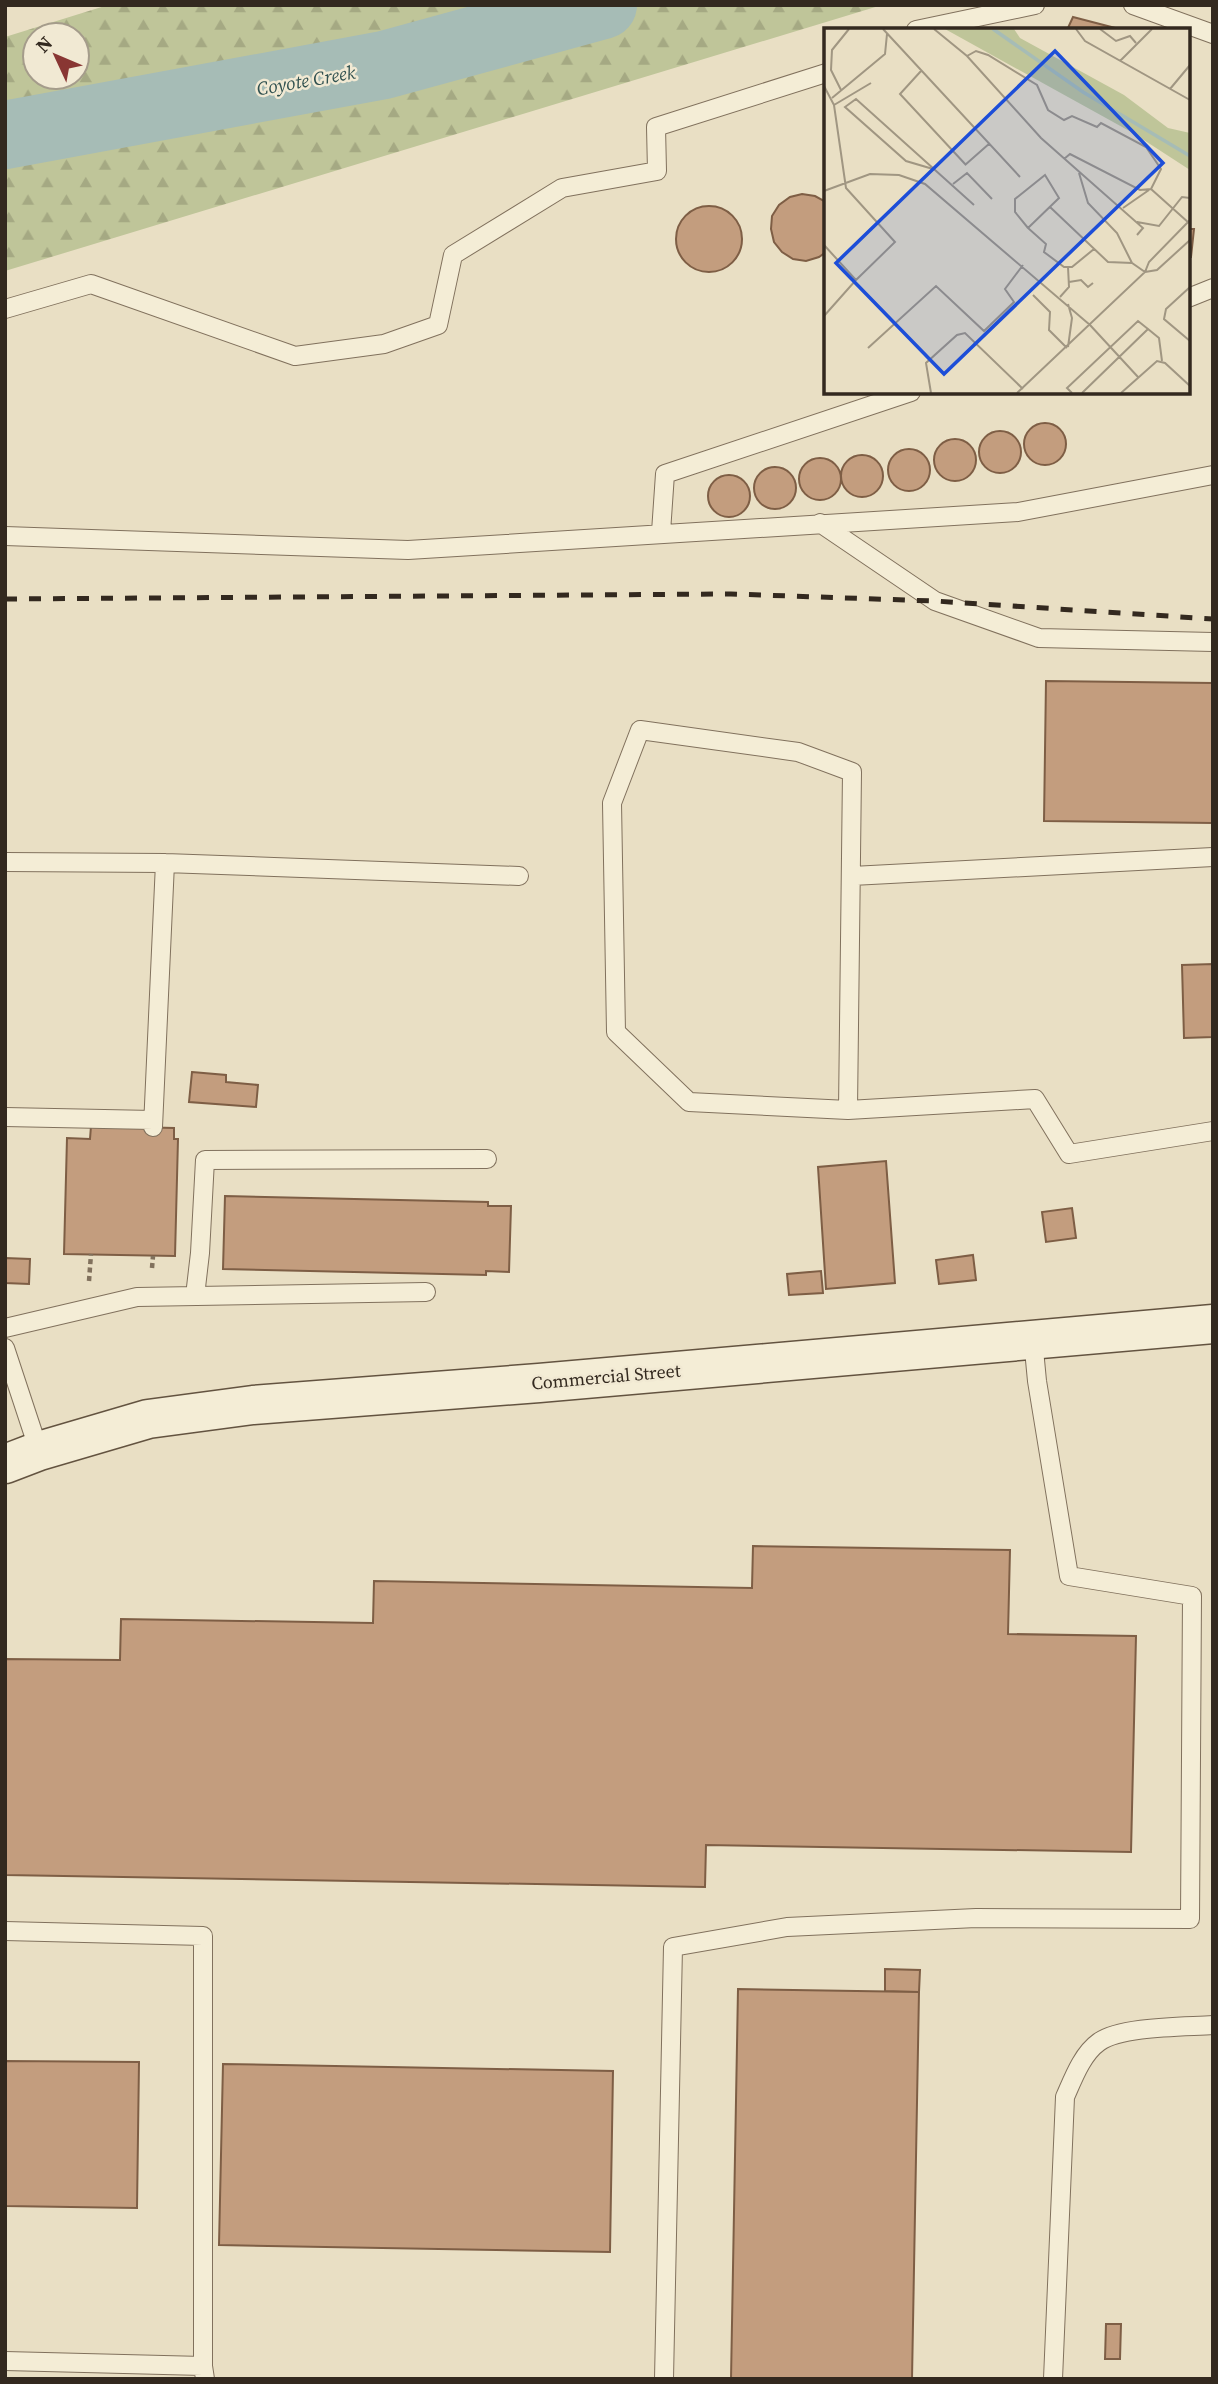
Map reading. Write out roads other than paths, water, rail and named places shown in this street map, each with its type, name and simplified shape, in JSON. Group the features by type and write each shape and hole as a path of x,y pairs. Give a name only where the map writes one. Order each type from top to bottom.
{"main road":[{"name":"Commercial Street","path":"22,1457 148,1419 253,1405 552,1382 1213,1324"}],"lane":[{"path":"926,28 1035,5"},
{"path":"1133,5 1213,34"},
{"path":"5,309 91,284 295,356 384,344 438,325 453,255 562,188 657,172 656,127 824,74"},
{"path":"1190,297 1213,288"},
{"path":"661,533 665,474 905,394"},
{"path":"5,536 408,550 1018,512 1213,475"},
{"path":"820,523 935,601 1039,638 1213,642"},
{"path":"848,1110 852,772 798,752 640,730 612,803 616,1032 689,1102 848,1110 1035,1099 1069,1154 1213,1131"},
{"path":"852,876 1213,858"},
{"path":"5,862 165,863 519,876"},
{"path":"5,1117 153,1124 165,863"},
{"path":"195,1296 205,1160 487,1159"},
{"path":"5,1328 137,1297 426,1292"},
{"path":"664,2379 673,1947 787,1927 976,1918 1190,1919 1192,1596 1069,1576 1032,1339"},
{"path":"5,1348 22,1457"},
{"path":"5,1931 203,1936 204,2373 5,2361"},
{"path":"1054,2379 1065,2097 1079,2067 1099,2042 1123,2032 1213,2025"}],"waterway":[{"name":"Coyote Creek","path":"5,135 384,65 603,5"}],"railway":[{"path":"5,599 731,594 935,601 1213,619"}]}
